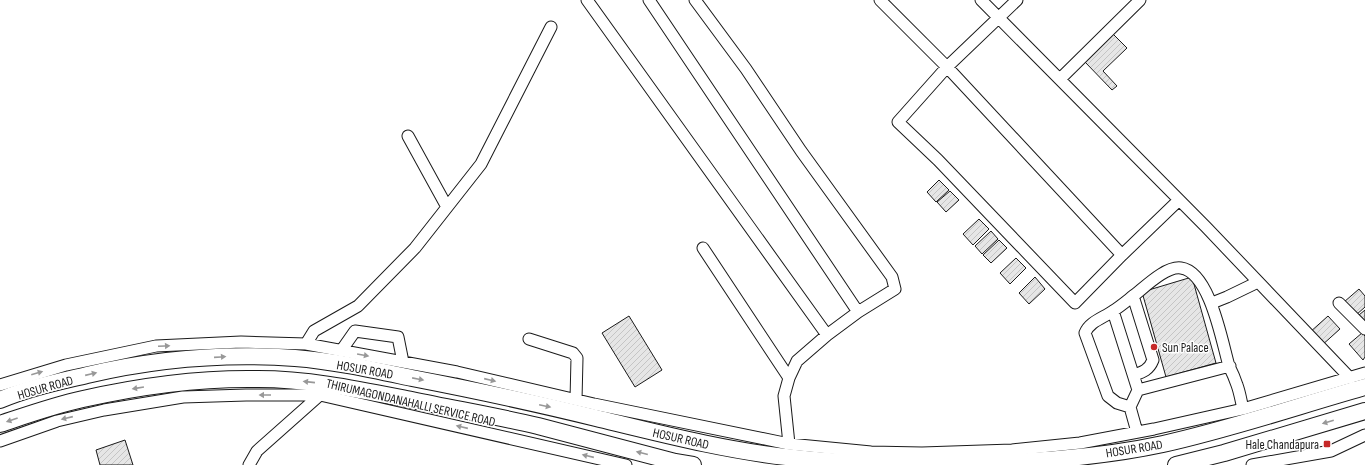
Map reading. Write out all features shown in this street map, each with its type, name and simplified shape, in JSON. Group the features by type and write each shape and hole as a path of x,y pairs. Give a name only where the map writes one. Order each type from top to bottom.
{"highway":[{"name":"HOSUR ROAD","path":"0,400 44,385 118,368 175,360 239,356 298,358 355,366 479,391 750,453 828,462 940,464 1048,460 1109,453 1161,444 1212,432 1365,387"},
{"name":"HOSUR ROAD","path":"0,424 82,399 138,388 170,383 259,378 322,383 453,409 537,426 668,460 693,465"},
{"name":"HOSUR ROAD","path":"1176,465 1224,453 1365,411"}],"street":[{"path":"587,0 827,335"},
{"path":"649,0 858,312"},
{"path":"695,0 746,68 801,151 892,277 895,289 858,312 827,335 797,361 789,378 784,396 789,444"},
{"path":"880,0 947,67 1122,255"},
{"path":"981,0 1179,200 1350,378"},
{"path":"1018,0 947,67 898,122 938,160 1075,303 1179,200"},
{"path":"1060,79 1140,0"},
{"path":"306,344 314,331 358,306 415,248 481,164 550,27"},
{"path":"408,136 447,207"},
{"path":"703,248 789,378"},
{"path":"1130,407 1117,403 1108,396 1085,334 1087,329 1094,322 1113,311 1157,278 1172,269 1180,268 1189,270 1199,282 1212,303 1230,366 1238,386 1243,409"},
{"path":"1212,303 1258,282"},
{"path":"1133,296 1153,360 1151,366 1145,371 1134,375"},
{"path":"1339,303 1365,329"},
{"path":"1113,311 1138,390 1130,407 1137,432"},
{"path":"341,351 355,331 398,337 403,362"},
{"path":"529,339 573,353 577,358 576,400"},
{"path":"0,385 66,364 156,346 241,342 306,344 458,372 576,400 789,444 871,452 922,453 1012,450 1080,443 1243,409 1365,373"},
{"path":"1138,390 1230,366"},
{"path":"249,465 257,451 320,395"},
{"name":"THIRUMAGONDANAHALLI SERVICE ROAD","path":"0,441 57,421 104,410 184,397 320,395 626,465"},
{"path":"1252,465 1331,451 1365,435"}],"building":[{"path":"1113,34 1127,48 1103,71 1117,86 1112,90 1085,62"},
{"path":"939,180 949,190 936,202 927,192"},
{"path":"950,191 959,200 946,212 937,202"},
{"path":"979,219 989,229 973,245 963,234"},
{"path":"991,231 998,239 982,254 975,246"},
{"path":"999,240 1007,248 991,263 983,255"},
{"path":"1016,258 1026,268 1010,284 1000,273"},
{"path":"1035,277 1045,289 1029,304 1019,293"},
{"path":"1192,277 1216,363 1166,377 1142,292"},
{"path":"1359,289 1365,296 1365,307 1356,315 1344,302"},
{"path":"1365,310 1365,321 1359,315"},
{"path":"629,316 662,370 635,387 602,333"},
{"path":"1328,316 1340,329 1321,346 1309,333"},
{"path":"1362,333 1365,336 1365,357 1363,360 1349,344"},
{"path":"125,440 133,465 100,465 96,450"}],"place":[{"name":"Sun Palace","path":"1154,347"},
{"name":"Hale Chandapura","path":"1327,444"}]}
